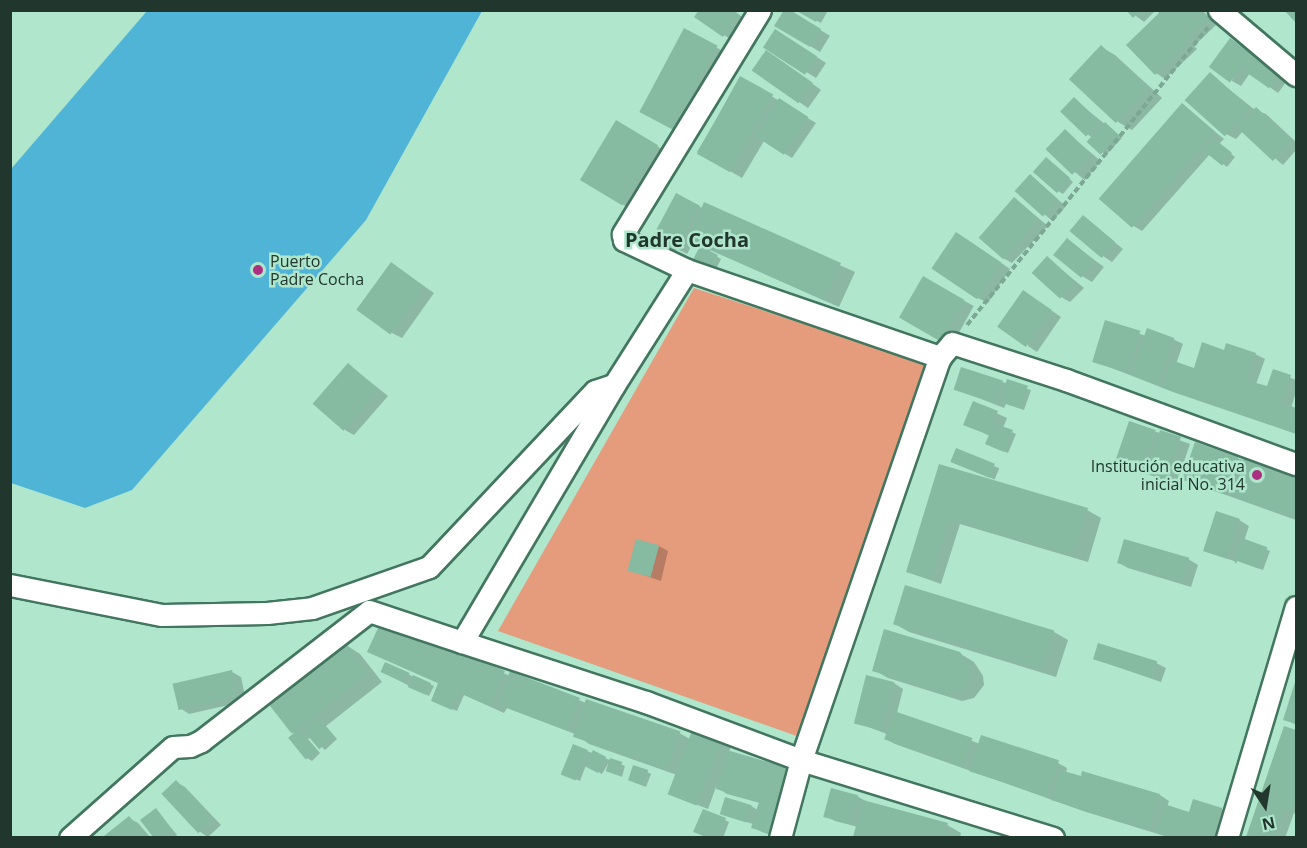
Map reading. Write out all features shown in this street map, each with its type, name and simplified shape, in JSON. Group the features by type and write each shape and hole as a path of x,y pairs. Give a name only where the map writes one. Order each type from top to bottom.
{"street":[{"path":"760,10 623,234 629,244 687,270 946,350 1066,380 1296,464"},
{"path":"1220,11 1296,75"},
{"path":"462,642 614,385 687,270"},
{"path":"780,837 801,760 946,350"},
{"path":"10,585 162,615 267,613 312,608 429,567 595,391 614,385"},
{"path":"1227,837 1296,607"},
{"path":"70,837 173,747 190,746 201,741 369,611 646,702 801,760 1053,837"}],"path":[{"path":"946,350 1220,11"}],"shaded area":[{"path":"694,288 936,367 808,740 498,631"}],"water":[{"path":"147,11 482,11 366,220 132,490 85,508 11,483 11,169"}],"building":[{"path":"699,10 734,10 738,14 723,37 694,17"},
{"path":"784,10 790,10 821,29 810,47 774,26"},
{"path":"795,10 823,10 816,22"},
{"path":"1126,10 1141,10 1133,18"},
{"path":"1157,10 1200,10 1208,19 1185,40 1188,43 1155,75 1126,45 1159,13"},
{"path":"1284,10 1296,10 1296,23"},
{"path":"684,28 718,46 673,130 639,112"},
{"path":"775,29 817,56 805,75 763,47"},
{"path":"1230,38 1251,53 1230,82 1209,67"},
{"path":"1101,45 1148,89 1116,123 1069,79"},
{"path":"766,50 813,83 798,103 752,70"},
{"path":"1254,52 1281,71 1269,88 1242,69"},
{"path":"1210,72 1250,108 1225,136 1185,100"},
{"path":"740,76 773,94 730,172 697,154"},
{"path":"1074,97 1100,122 1086,136 1060,111"},
{"path":"779,98 808,117 784,155 754,136"},
{"path":"1182,103 1215,132 1132,228 1099,199"},
{"path":"1256,107 1292,140 1273,161 1237,127"},
{"path":"616,120 658,145 622,205 580,180"},
{"path":"1105,122 1119,135 1100,155 1087,142"},
{"path":"1065,129 1092,155 1072,175 1046,149"},
{"path":"1213,138 1232,153 1222,165 1203,151"},
{"path":"1046,157 1070,178 1057,193 1033,172"},
{"path":"1030,174 1058,199 1043,217 1015,191"},
{"path":"676,193 700,206 676,251 652,238"},
{"path":"1014,197 1039,219 1003,259 979,238"},
{"path":"704,202 841,263 824,300 687,239"},
{"path":"1083,215 1115,242 1102,258 1070,231"},
{"path":"956,232 1002,263 977,299 931,268"},
{"path":"1067,238 1095,261 1081,278 1053,255"},
{"path":"700,246 718,255 711,268 693,259"},
{"path":"1047,256 1075,281 1060,299 1032,273"},
{"path":"391,262 425,287 390,334 356,310"},
{"path":"923,276 965,300 941,342 899,318"},
{"path":"1023,290 1052,310 1026,347 997,327"},
{"path":"1105,320 1140,331 1128,373 1092,362"},
{"path":"1147,328 1174,338 1157,384 1130,374"},
{"path":"1202,342 1224,350 1226,343 1256,353 1246,380 1267,386 1273,369 1291,375 1282,403 1296,408 1296,433 1162,387 1171,360 1194,368"},
{"path":"348,363 379,390 344,431 313,404"},
{"path":"961,367 1003,381 995,403 954,390"},
{"path":"1007,379 1028,386 1021,409 1000,402"},
{"path":"973,401 998,411 993,423 1013,430 1004,452 985,444 989,435 963,425"},
{"path":"1129,421 1155,430 1141,471 1115,462"},
{"path":"1160,430 1181,437 1167,481 1146,474"},
{"path":"1195,442 1238,457 1225,495 1182,480"},
{"path":"956,448 995,464 989,478 950,462"},
{"path":"1244,458 1296,476 1296,518 1231,495"},
{"path":"939,464 1088,508 1073,555 950,519 931,580 906,572"},
{"path":"1216,511 1240,519 1227,559 1203,551"},
{"path":"1242,538 1267,547 1260,569 1234,560"},
{"path":"636,539 659,545 651,577 627,571"},
{"path":"1124,539 1189,558 1182,582 1117,563"},
{"path":"905,585 1054,631 1042,670 893,624"},
{"path":"383,617 505,671 490,706 460,693 452,710 431,701 438,683 367,652"},
{"path":"884,629 960,652 969,666 970,676 967,684 960,691 947,694 872,671"},
{"path":"1098,643 1157,661 1152,677 1093,659"},
{"path":"346,644 369,673 292,733 269,704"},
{"path":"385,662 410,673 405,683 381,672"},
{"path":"232,670 238,696 179,710 173,684"},
{"path":"510,671 580,698 567,731 497,704"},
{"path":"413,675 431,683 426,695 408,687"},
{"path":"866,675 894,682 882,731 854,724"},
{"path":"1296,679 1296,724 1283,720"},
{"path":"586,699 681,732 668,769 573,737"},
{"path":"894,711 972,738 963,766 884,739"},
{"path":"317,717 334,737 319,749 302,729"},
{"path":"1284,726 1296,730 1296,797 1292,811 1284,809 1274,837 1246,837"},
{"path":"693,728 722,739 696,805 668,794"},
{"path":"299,729 317,751 306,760 288,738"},
{"path":"981,735 1059,760 1047,796 969,771"},
{"path":"573,744 588,750 575,781 561,775"},
{"path":"593,750 606,757 598,773 585,766"},
{"path":"727,750 795,770 775,835 751,828 759,802 716,789"},
{"path":"610,758 622,762 618,775 606,771"},
{"path":"633,765 648,770 643,785 628,780"},
{"path":"1060,770 1081,776 1082,771 1160,794 1150,829 1051,800"},
{"path":"176,780 213,819 198,833 161,794"},
{"path":"831,788 858,795 850,824 823,817"},
{"path":"725,797 752,805 747,822 720,814"},
{"path":"1193,799 1222,808 1213,837 1175,837 1155,832 1164,804 1189,812"},
{"path":"863,800 948,823 944,837 853,837"},
{"path":"156,808 174,832 166,837 153,837 140,820"},
{"path":"703,809 726,818 718,837 707,837 693,832"},
{"path":"129,816 146,836 104,836"}],"place":[{"name":"Puerto Padre Cocha","path":"258,270"},
{"name":"Institución educativa inicial No. 314","path":"1257,475"}],"district":[{"name":"Padre Cocha","path":"687,239"}]}
